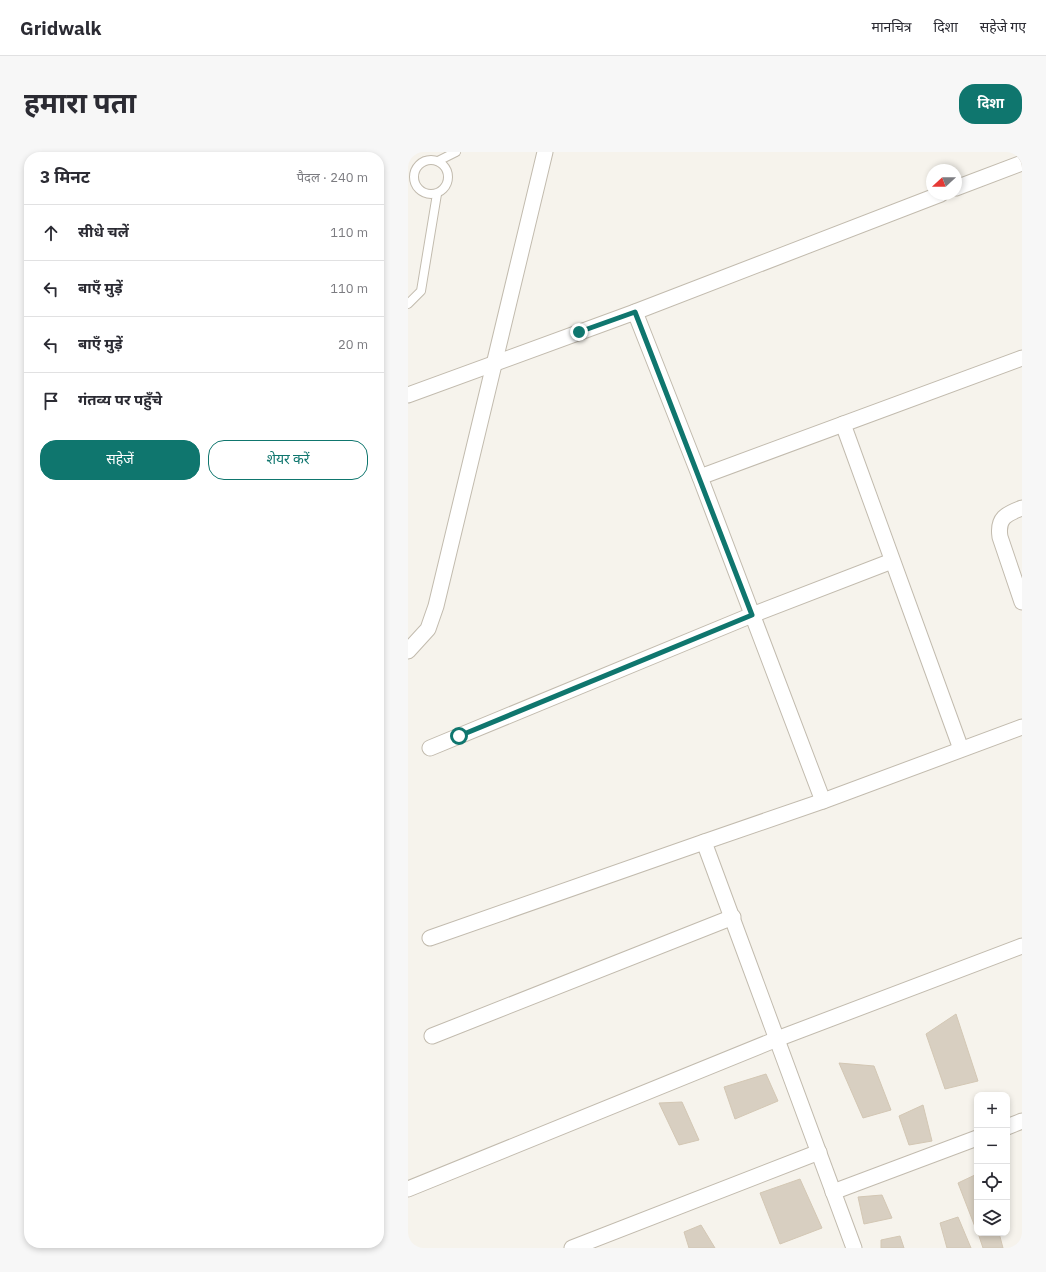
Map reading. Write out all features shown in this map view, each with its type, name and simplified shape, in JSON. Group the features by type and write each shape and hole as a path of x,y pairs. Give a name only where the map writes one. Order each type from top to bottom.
{"street":[{"path":"408,651 428,628 436,606 496,364 545,152"},
{"path":"962,186 1022,163"},
{"path":"408,395 635,312 926,200"},
{"path":"635,312 700,477 823,801"},
{"path":"700,477 1022,358"},
{"path":"843,424 961,750"},
{"path":"1022,508 1003,517 998,527 1022,602"},
{"path":"430,748 752,615 892,561"},
{"path":"430,938 823,801 1022,726"},
{"path":"704,842 733,917 854,1248"},
{"path":"432,1036 733,917"},
{"path":"408,1189 777,1038 1022,946"},
{"path":"1010,1125 1022,1121"},
{"path":"833,1192 974,1139"},
{"path":"572,1248 819,1152"}],"lane":[{"path":"438,161 446,169 449,179 444,189 437,194 428,194 418,188 411,172 423,162 428,160 438,161 456,152"},
{"path":"408,304 421,291 437,194"}],"building":[{"path":"956,1014 978,1081 945,1089 926,1034"},
{"path":"839,1063 874,1066 891,1110 863,1118"},
{"path":"766,1074 778,1101 735,1119 724,1087"},
{"path":"682,1102 699,1140 679,1145 659,1103"},
{"path":"923,1105 932,1141 909,1145 899,1116"},
{"path":"974,1175 974,1224 958,1183"},
{"path":"800,1179 822,1228 780,1244 760,1193"},
{"path":"882,1195 892,1218 864,1224 858,1197"},
{"path":"958,1217 971,1248 947,1248 940,1223"},
{"path":"701,1225 715,1248 689,1248 684,1232"},
{"path":"900,1236 904,1248 881,1248 881,1240"},
{"path":"979,1236 1000,1236 1003,1248 983,1248"}],"route":[{"path":"459,736 752,615 700,477 635,312 579,332"}]}
